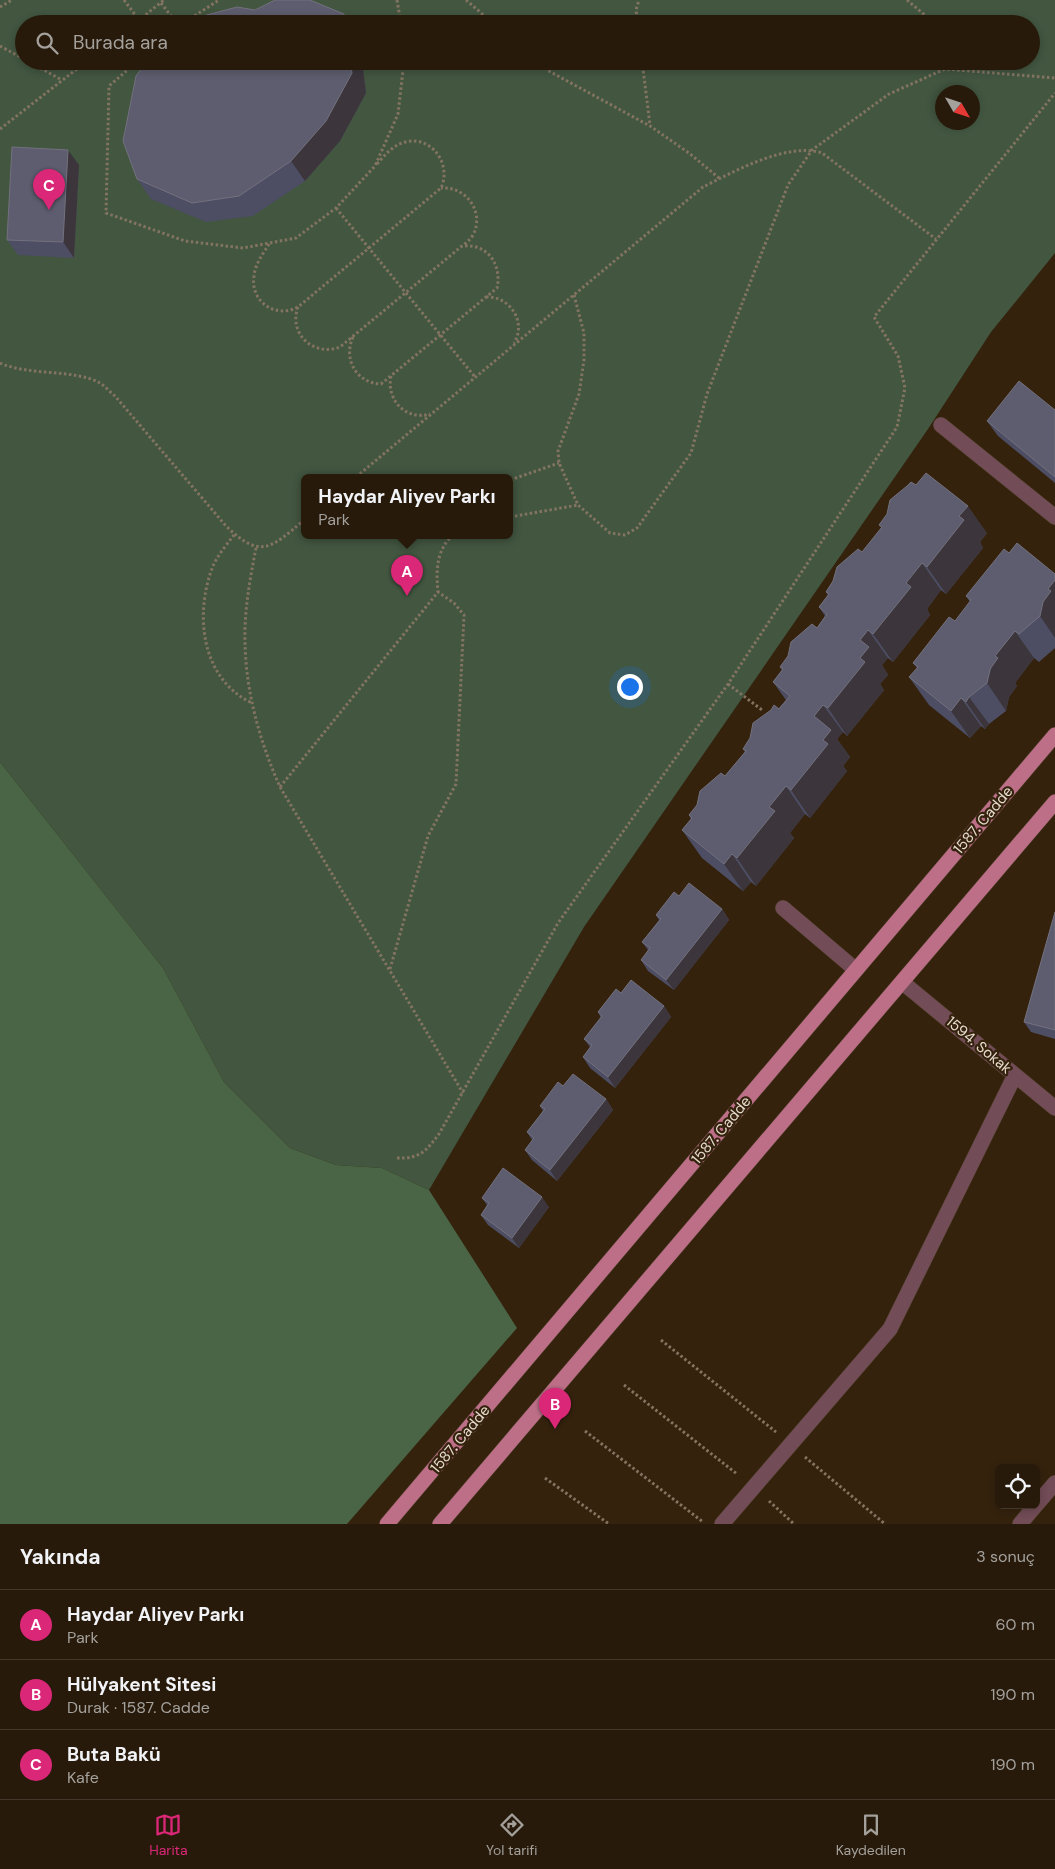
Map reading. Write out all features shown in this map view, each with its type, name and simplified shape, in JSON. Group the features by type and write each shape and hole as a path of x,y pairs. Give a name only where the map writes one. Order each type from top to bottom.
{"main road":[{"name":"1587. Cadde","path":"388,1524 1055,735"},
{"path":"440,1524 1055,802"}],"street":[{"path":"941,425 1055,517"},
{"path":"782,908 856,970"},
{"name":"1594. Sokak","path":"902,982 1055,1108"},
{"path":"722,1524 890,1329 1015,1075"},
{"path":"1040,1500 1055,1483"},
{"path":"1020,1524 1033,1509"}],"path":[{"path":"0,8 12,0"},
{"path":"124,0 135,15"},
{"path":"196,15 219,0"},
{"path":"397,0 400,15"},
{"path":"466,0 484,15"},
{"path":"637,15 639,0"},
{"path":"907,0 925,15"},
{"path":"145,15 163,1 172,15"},
{"path":"0,46 15,54"},
{"path":"44,70 62,80"},
{"path":"0,129 75,70"},
{"path":"128,70 109,86 106,213 185,242 243,248 269,243 296,238 336,208 375,166 398,145 406,142 422,143 436,152 441,158 445,175 441,188 298,307 284,312 275,310 261,302 254,287 255,270 269,243"},
{"path":"375,166 398,114 403,70"},
{"path":"547,70 650,126 689,153 719,179"},
{"path":"643,70 650,126"},
{"path":"574,295 584,334 584,360 579,394 558,451 559,462 578,504 610,533 625,535 637,528 691,453 707,394 788,185 812,150 889,94 943,70"},
{"path":"957,70 1055,78"},
{"path":"397,1158 410,1158 425,1152 439,1134 464,1094 558,923 728,684 897,427 905,388 898,356 874,317 1055,93"},
{"path":"360,474 703,187 741,168 786,152 812,150 822,153 936,239"},
{"path":"298,307 295,317 296,325 304,340 310,346 334,350 406,293 472,237 475,229 476,213 473,205 462,193 455,189 441,188"},
{"path":"336,208 475,377"},
{"path":"353,336 349,351 350,359 357,374 363,379 379,384 391,376 497,288 499,279 495,263 484,251 477,247 462,246"},
{"path":"486,297 497,298 505,302 516,314 519,330 513,346"},
{"path":"0,363 38,372 75,376 99,382 115,396 234,534 246,544 256,548 269,545 282,539 301,523"},
{"path":"391,376 391,391 398,406 420,416 432,414"},
{"path":"513,479 559,462"},
{"path":"513,516 578,504"},
{"path":"234,534 214,564 206,589 203,616 206,644 215,671 240,698 252,703"},
{"path":"280,787 438,592 436,576 438,557 448,539"},
{"path":"256,548 248,591 245,643 252,703 266,756 280,787 464,1094"},
{"path":"390,970 428,836 456,784 464,615 454,603 438,592"},
{"path":"728,684 762,710"},
{"path":"624,1385 754,1487 794,1524"},
{"path":"585,1431 706,1524"},
{"path":"545,1478 609,1524"}],"green space":[{"path":"0,0 1055,0 1055,253 991,332 928,429 584,927 429,1190 382,1168 336,1165 290,1148 224,1082 163,968 0,762"},
{"path":"0,762 163,968 224,1082 290,1148 336,1165 382,1168 429,1190 517,1328 347,1524 0,1524"}],"building":[{"path":"275,0 310,0 344,15 207,15 237,7 255,10"},
{"path":"140,70 352,70 352,73 326,121 291,161 239,196 192,203 137,179 123,141 136,76"},
{"path":"12,147 68,150 63,242 7,240"},
{"path":"1019,381 1055,410 1055,477 987,421"},
{"path":"926,473 968,506 959,516 964,520 927,567 922,563 906,583 911,587 873,634 868,630 860,640 869,647 860,658 865,662 828,708 823,705 814,716 831,730 823,740 828,744 791,790 786,786 769,807 775,811 737,858 732,854 724,864 682,830 692,818 689,815 697,805 700,791 721,773 725,776 746,751 743,749 750,738 753,723 771,710 774,705 779,709 790,696 773,682 783,669 780,667 788,656 791,642 812,624 817,628 827,614 819,607 829,594 826,592 833,581 837,567 858,549 862,552 882,527 879,525 887,514 890,500 911,482 916,485"},
{"path":"1017,543 1055,574 1055,580 1048,589 1051,591 1043,602 1040,616 1019,634 1015,631 995,656 998,658 990,669 987,683 969,697 966,702 961,698 951,711 909,677 918,667 913,663 949,617 955,621 971,600 966,596 1004,549 1009,553"},
{"path":"689,883 722,909 666,980 641,960 650,948 642,942 661,919 656,915 674,892 679,896"},
{"path":"1055,912 1055,1030 1024,1022"},
{"path":"631,980 664,1006 608,1077 583,1057 592,1045 584,1039 602,1016 598,1012 616,989 621,993"},
{"path":"573,1074 606,1099 550,1170 525,1150 534,1138 527,1132 545,1109 540,1106 558,1082 563,1086"},
{"path":"503,1168 542,1197 512,1238 481,1215 489,1203 482,1198"}],"place":[{"name":"Buta Bakü","path":"49,210"},
{"name":"Haydar Aliyev Parkı","path":"407,596"},
{"name":"Hülyakent Sitesi","path":"555,1429"}]}
